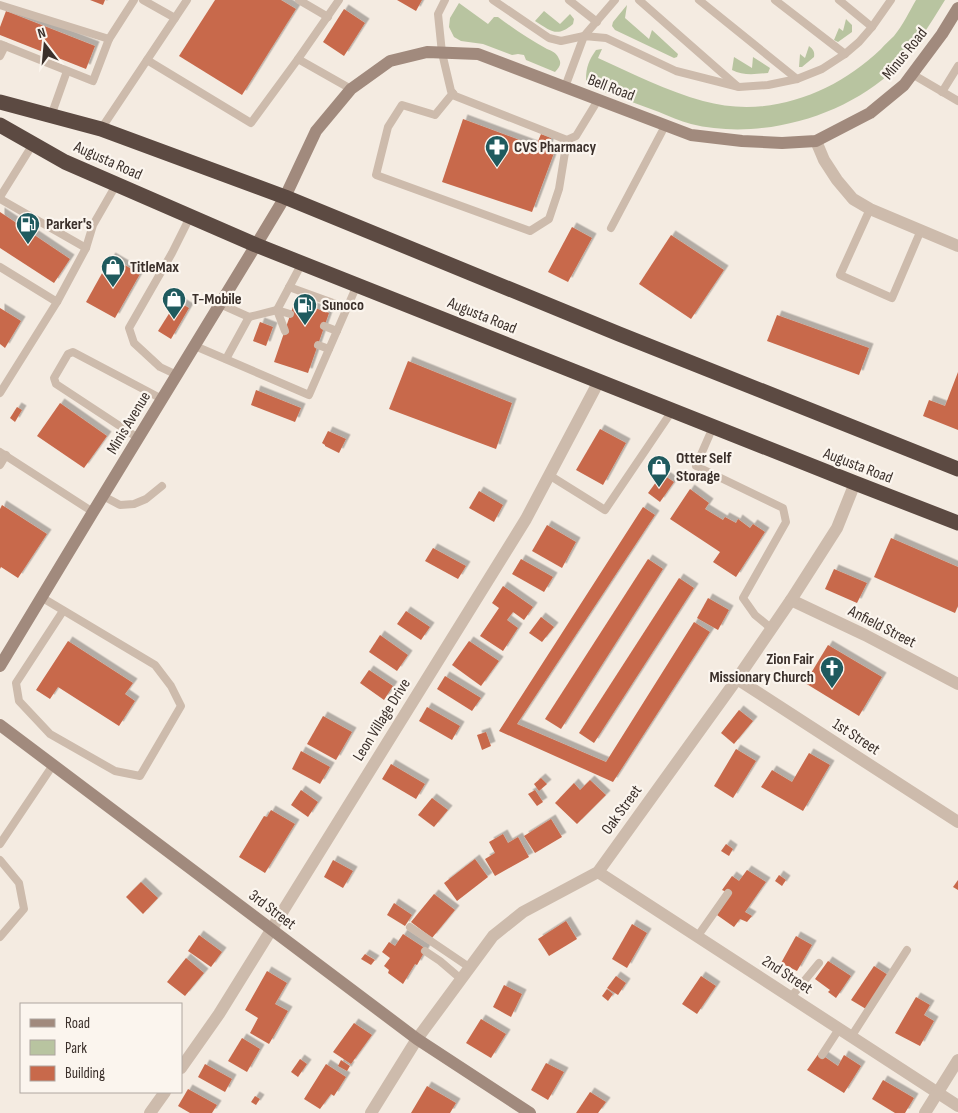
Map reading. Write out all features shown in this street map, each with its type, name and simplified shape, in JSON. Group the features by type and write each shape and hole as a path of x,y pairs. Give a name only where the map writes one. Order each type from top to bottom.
{"highway":[{"name":"Augusta Road","path":"0,102 101,129 285,196 845,425"},
{"name":"Augusta Road","path":"0,125 65,162 256,245 854,484 958,523"},
{"path":"845,425 958,458"},
{"path":"845,425 958,469"}],"street":[{"name":"Minus Road","path":"816,141 870,113 904,84 942,34 958,8"},
{"name":"Bell Road","path":"285,196 316,131 351,89 390,61 427,52 478,54 691,135 742,141 782,143 816,141"},
{"path":"816,141 824,160 853,199 870,209 958,246"},
{"name":"Minis Avenue","path":"0,666 285,196"},
{"name":"Leon Village Drive","path":"182,1067 219,1014 526,519 598,381"},
{"name":"Oak Street","path":"371,1113 417,1039 493,936 523,912 598,872 737,679 791,600 837,528 854,484"},
{"name":"Anfield Street","path":"791,600 864,635 958,684"},
{"name":"1st Street","path":"737,679 958,822"},
{"name":"3rd Street","path":"0,725 417,1039 530,1113"},
{"name":"2nd Street","path":"598,872 958,1106"},
{"path":"925,1113 958,1060"},
{"path":"150,1113 164,1093"}],"lane":[{"path":"0,56 2,45 92,81 109,39 134,0"},
{"path":"143,0 175,18"},
{"path":"101,129 186,0"},
{"path":"299,0 328,18"},
{"path":"147,60 251,123 328,18 339,0"},
{"path":"445,0 438,14 442,53 451,91 454,96 567,140 576,136 598,100"},
{"path":"493,0 549,38 561,41 584,36 606,38 676,71 739,87 768,85 797,79 822,69 859,42 872,28 891,0"},
{"path":"570,0 597,22"},
{"path":"565,87 584,36 615,0"},
{"path":"639,0 739,87"},
{"path":"699,0 797,79"},
{"path":"775,0 845,54"},
{"path":"838,0 872,28"},
{"path":"0,5 109,39"},
{"path":"298,59 351,89"},
{"path":"942,92 958,66"},
{"path":"51,116 67,71"},
{"path":"912,74 958,101"},
{"path":"452,94 435,115 402,105 388,128 376,175 530,231 549,219 559,189 567,140"},
{"path":"611,228 665,126"},
{"path":"33,144 0,198 86,248"},
{"path":"0,393 57,302 86,248 93,225 116,184"},
{"path":"870,209 840,275 892,298 921,230"},
{"path":"177,375 160,367 134,343 129,328 172,253 190,217"},
{"path":"284,331 277,310 302,264"},
{"path":"0,267 57,302"},
{"path":"194,346 308,394 357,285"},
{"path":"289,288 347,308"},
{"path":"220,304 249,317 277,310 290,314"},
{"path":"226,359 249,317"},
{"path":"324,326 337,331"},
{"path":"318,345 329,349"},
{"path":"138,438 56,384 54,378 68,354 74,352 162,399"},
{"path":"549,475 605,510 672,411"},
{"path":"713,427 696,466 783,508 786,522 743,598 755,615 772,628"},
{"path":"0,465 3,454 93,512"},
{"path":"103,496 120,505 134,504 146,500 162,486"},
{"path":"41,598 63,611 155,666 171,686 181,706 140,776 115,771 50,734 19,700 16,683 63,611"},
{"path":"0,844 53,765"},
{"path":"0,860 19,883 24,909 0,937"},
{"path":"697,937 728,893"},
{"path":"410,927 469,967"},
{"path":"851,1037 907,950"},
{"path":"425,951 461,979"},
{"path":"791,997 819,962"},
{"path":"822,1054 839,1029"}],"green space":[{"path":"916,0 945,0 916,44 896,68 852,100 827,112 800,121 773,127 745,129 691,124 594,88 586,80 587,67 591,57 596,50 602,49 598,58 650,82 703,101 727,106 752,107 799,99 842,79 863,65 894,36"},
{"path":"459,3 488,24 494,17 498,17 528,38 554,52 560,61 559,67 555,72 526,60 524,55 512,55 483,44 461,41 454,37 449,27 450,18"},
{"path":"627,5 625,18 649,39 652,30 678,54 677,57 674,58 615,30 612,26 613,22"},
{"path":"544,11 560,24 570,14 574,19 573,24 563,31 554,32 535,21"},
{"path":"846,19 852,25 852,32 838,42 834,40 839,28 843,31"},
{"path":"809,46 813,51 814,57 802,67 799,67 800,54 805,58"},
{"path":"734,57 752,68 753,57 770,68 768,73 750,74 736,72 732,70"}],"building":[{"path":"90,0 105,0 103,5"},
{"path":"215,0 281,0 296,9 242,95 179,56"},
{"path":"397,0 422,0 416,11"},
{"path":"344,9 365,23 344,56 323,42"},
{"path":"6,11 95,46 86,69 0,35 0,27"},
{"name":"CVS Pharmacy","path":"463,119 536,146 541,134 551,138 547,150 554,153 532,212 442,182"},
{"path":"0,212 70,259 54,283 0,248"},
{"path":"572,227 592,238 568,282 548,272"},
{"path":"671,235 724,270 691,319 639,284"},
{"name":"TitleMax","path":"111,257 140,274 115,318 86,302"},
{"name":"T-Mobile","path":"177,301 189,308 171,339 158,331"},
{"path":"295,301 329,313 308,373 274,362"},
{"path":"0,308 21,321 5,348 0,344"},
{"path":"777,315 869,348 859,375 767,341"},
{"path":"260,322 273,327 266,346 253,341"},
{"path":"408,361 512,403 496,449 389,409"},
{"path":"958,372 958,430 923,416 929,400 945,406"},
{"path":"256,390 301,408 295,422 251,405"},
{"path":"60,403 107,436 84,468 37,436"},
{"path":"17,407 22,410 15,422 10,418"},
{"path":"600,429 626,443 603,485 576,470"},
{"path":"328,431 346,439 339,453 322,443"},
{"path":"662,474 674,482 660,502 648,493"},
{"path":"690,489 709,503 705,509 723,520 725,517 736,523 738,519 750,528 753,524 765,532 736,577 713,562 720,552 670,519"},
{"path":"479,491 503,505 494,522 469,508"},
{"path":"2,505 47,534 18,578 1,567 0,569 0,509"},
{"path":"643,507 655,515 517,724 606,762 694,622 710,632 613,782 499,731"},
{"path":"547,525 576,542 562,568 532,551"},
{"path":"891,538 958,567 958,606 955,613 874,577"},
{"path":"433,548 466,566 458,579 425,561"},
{"path":"521,559 553,577 544,592 512,574"},
{"path":"648,559 663,569 561,729 545,719"},
{"path":"834,569 867,583 857,603 825,589"},
{"path":"679,578 694,588 594,743 579,733"},
{"path":"503,586 533,607 524,620 513,612 507,620 518,628 503,651 480,636 499,608 492,603"},
{"path":"708,598 729,610 718,630 697,618"},
{"path":"406,611 430,627 421,640 397,624"},
{"path":"541,617 554,627 542,642 529,633"},
{"path":"380,635 408,655 397,671 369,652"},
{"path":"68,641 133,683 125,694 135,701 119,726 58,687 50,699 36,690"},
{"path":"469,641 499,661 481,686 452,665"},
{"path":"828,645 882,677 859,716 805,683"},
{"path":"369,670 393,686 384,700 360,683"},
{"path":"445,676 481,698 472,711 437,689"},
{"path":"427,707 460,726 452,740 419,721"},
{"path":"739,710 753,721 734,744 721,733"},
{"path":"323,716 352,732 336,760 307,744"},
{"path":"486,732 491,746 482,750 477,735"},
{"path":"736,749 756,761 733,798 714,786"},
{"path":"301,751 330,767 320,784 292,769"},
{"path":"809,753 830,765 803,811 761,787 772,770 792,782"},
{"path":"391,764 425,784 416,799 382,779"},
{"path":"541,778 547,784 539,791 534,784"},
{"path":"590,780 606,795 577,824 555,803 574,783 580,790"},
{"path":"301,790 318,802 308,817 291,805"},
{"path":"535,790 543,802 537,806 528,794"},
{"path":"432,798 448,810 434,827 418,815"},
{"path":"271,810 295,824 265,873 239,857 264,816 267,817"},
{"path":"551,819 562,837 535,853 524,836"},
{"path":"503,834 508,843 518,837 529,857 495,876 485,859 495,853 489,842"},
{"path":"726,844 733,849 729,856 721,851"},
{"path":"475,859 488,877 457,901 444,883"},
{"path":"333,860 353,871 343,888 324,877"},
{"path":"747,870 766,882 745,912 752,916 747,922 740,919 734,927 717,915 731,894 722,890 732,876 739,881"},
{"path":"779,875 786,880 782,886 775,881"},
{"path":"958,880 958,890 953,887"},
{"path":"141,882 158,898 143,914 126,897"},
{"path":"434,894 455,910 432,938 411,922"},
{"path":"394,903 412,915 405,926 387,915"},
{"path":"566,921 577,939 549,956 538,939"},
{"path":"632,924 647,933 627,968 612,959"},
{"path":"403,934 426,949 403,984 388,973 389,970 384,966 390,958 382,952 389,942 395,946"},
{"path":"199,935 222,952 211,967 188,951"},
{"path":"796,936 812,945 797,971 781,963"},
{"path":"365,954 375,960 371,965 361,959"},
{"path":"186,958 204,973 185,996 167,982"},
{"path":"828,961 851,976 836,998 828,992 830,990 815,979"},
{"path":"874,966 888,975 866,1009 851,1000"},
{"path":"267,971 287,983 275,1004 288,1011 269,1044 250,1033 258,1018 245,1010"},
{"path":"616,976 626,983 618,995 607,988"},
{"path":"701,976 716,986 697,1014 682,1004"},
{"path":"504,985 522,994 511,1017 493,1007"},
{"path":"607,989 613,994 608,1001 602,996"},
{"path":"916,997 930,1005 924,1015 934,1021 920,1046 895,1033"},
{"path":"481,1019 506,1034 491,1058 466,1043"},
{"path":"354,1023 372,1035 351,1064 333,1052"},
{"path":"242,1038 260,1049 247,1072 228,1061"},
{"path":"819,1053 838,1066 844,1055 861,1066 844,1093 807,1070"},
{"path":"300,1059 307,1064 298,1077 291,1072"},
{"path":"341,1060 350,1066 347,1071 338,1066"},
{"path":"546,1063 564,1072 548,1100 531,1090"},
{"path":"205,1064 232,1079 225,1092 198,1077"},
{"path":"326,1064 346,1077 334,1096 331,1094 320,1109 304,1099"},
{"path":"883,1080 914,1098 905,1113 895,1113 872,1099"},
{"path":"427,1086 456,1103 450,1113 411,1113"},
{"path":"188,1089 217,1105 212,1113 190,1113 178,1106"},
{"path":"590,1092 606,1102 598,1113 576,1113"},
{"path":"255,1096 260,1099 256,1105 251,1102"}],"place":[{"name":"CVS Pharmacy","path":"497,168"},
{"name":"Parker's","path":"28,245"},
{"name":"TitleMax","path":"113,288"},
{"name":"T-Mobile","path":"174,320"},
{"name":"Sunoco","path":"305,326"},
{"name":"Otter Self Storage","path":"659,488"},
{"name":"Zion Fair Missionary Church","path":"832,689"}]}
